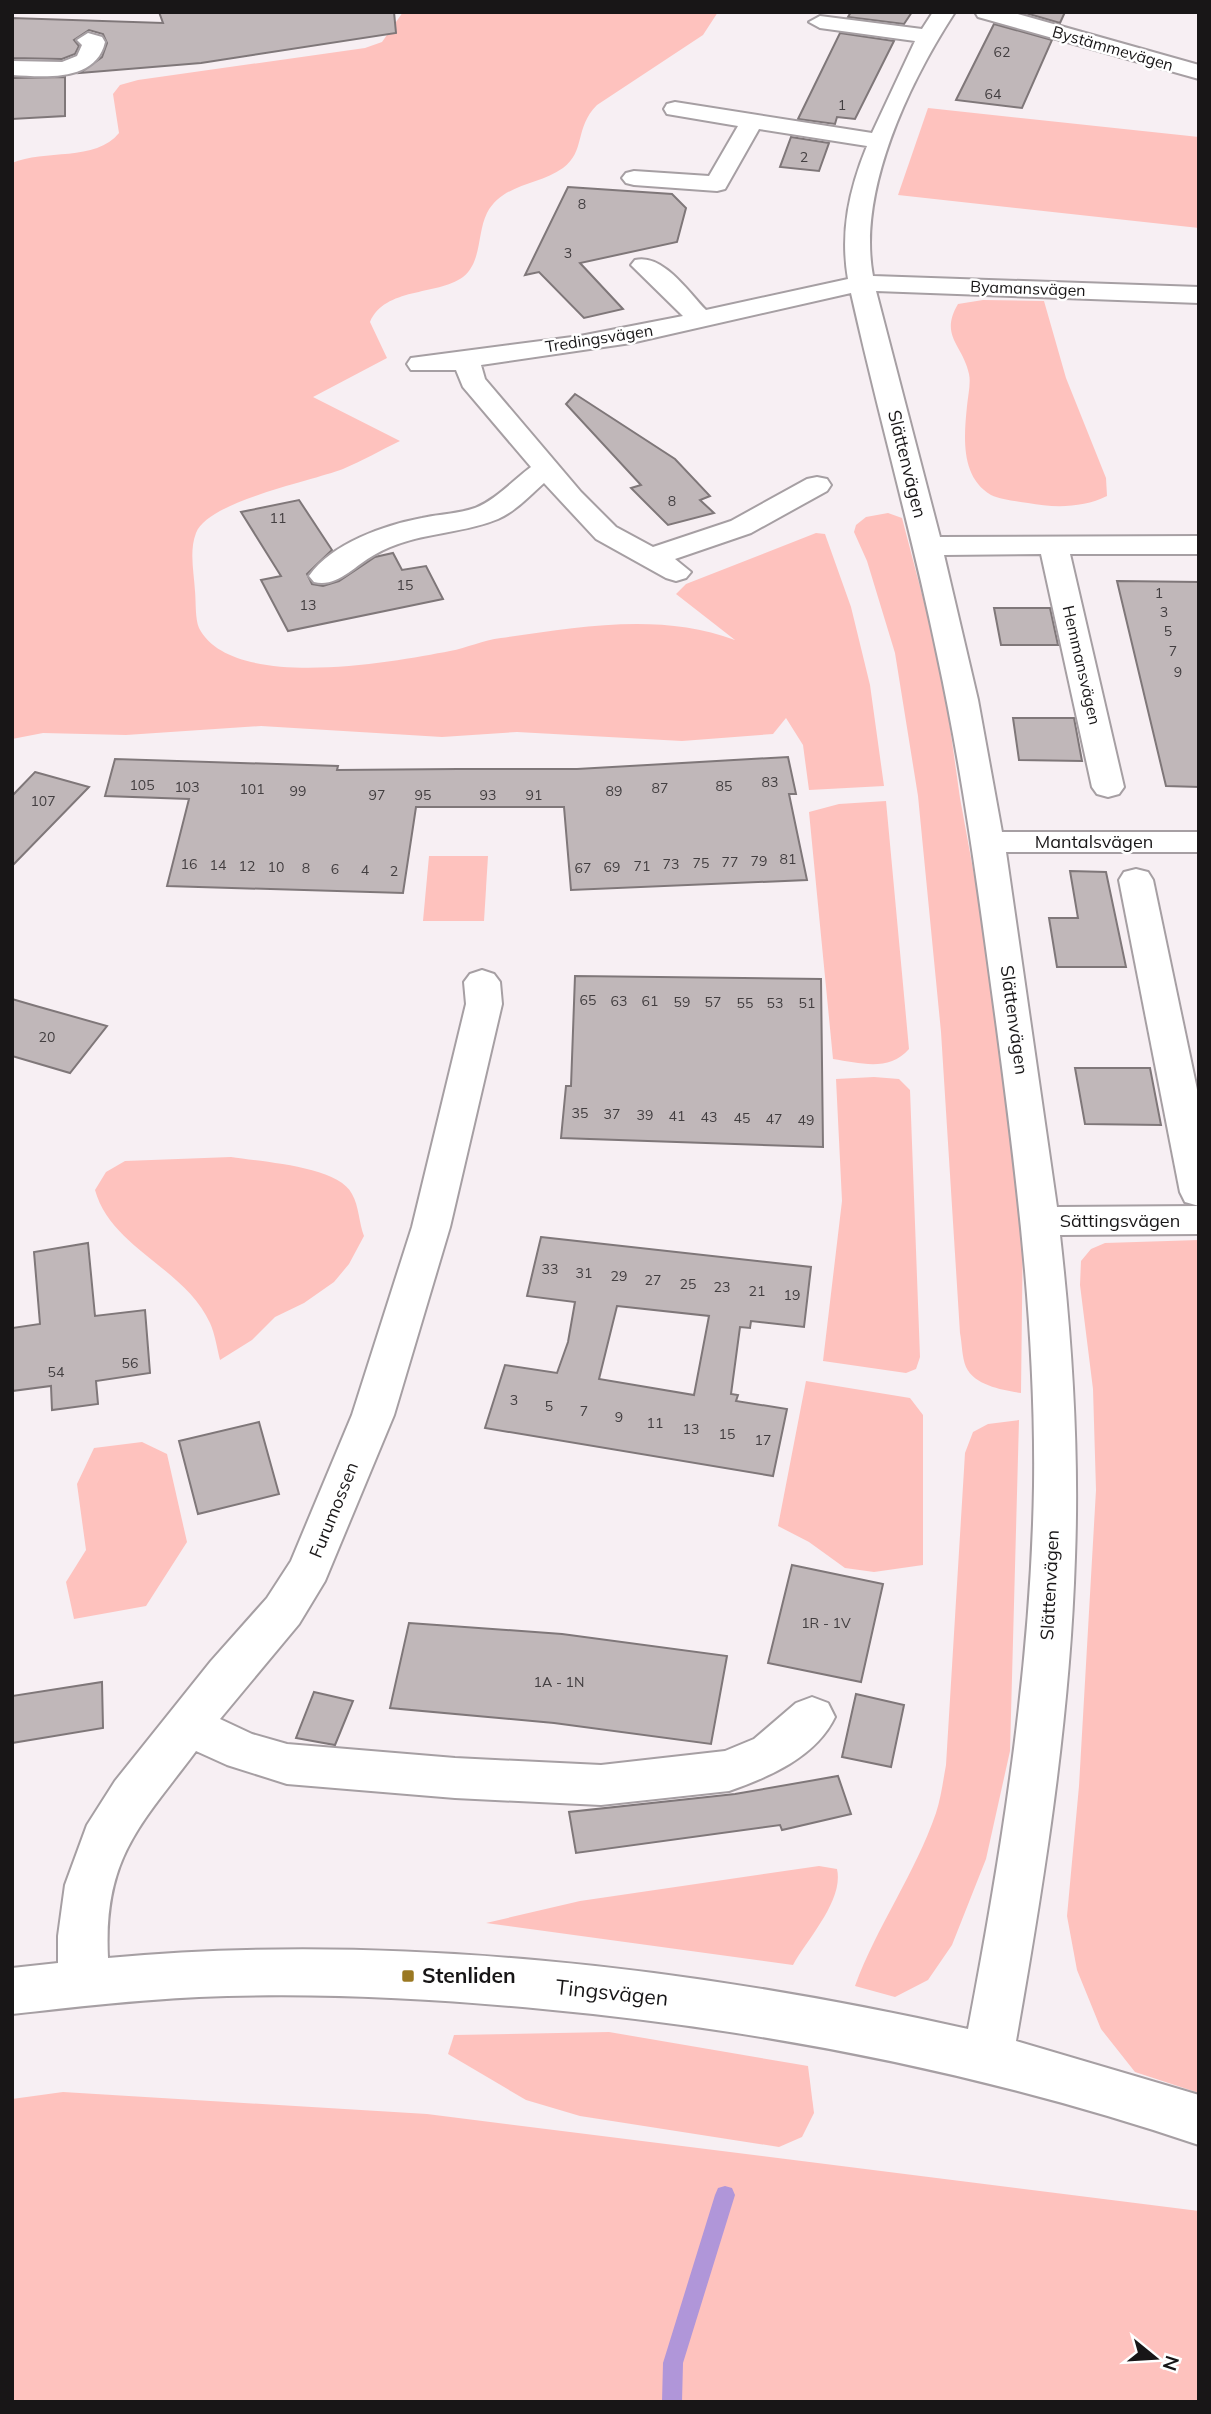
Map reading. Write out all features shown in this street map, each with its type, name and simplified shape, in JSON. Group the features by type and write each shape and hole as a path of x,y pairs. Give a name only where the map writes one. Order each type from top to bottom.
{"street":[{"name":"Slättenvägen","path":"944,12 927,36 881,141 857,214 857,248 955,661 989,842 1042,1221 1055,1485 1050,1598 1044,1681 1018,1898 988,2056"},
{"name":"Bystämmevägen","path":"986,12 1199,72"},
{"path":"820,22 927,36"},
{"path":"12,68 67,68 83,61 92,52 94,42 88,40"},
{"path":"675,109 881,141"},
{"path":"634,178 717,184 752,121"},
{"path":"644,265 666,283 701,320"},
{"name":"Byamansvägen","path":"864,284 1195,295 1199,321"},
{"name":"Tredingsvägen","path":"420,364 467,361 488,354 580,344 864,284"},
{"path":"467,361 472,381 571,498 606,533 648,559 676,572"},
{"path":"324,576 372,542 419,528 489,513 506,502 532,477 548,468"},
{"path":"648,559 741,527 817,485"},
{"name":"Hemmansvägen","path":"1053,544 1108,787"},
{"path":"929,546 1199,545"},
{"name":"Mantalsvägen","path":"989,842 1199,842"},
{"path":"1136,880 1199,1192"},
{"name":"Furumossen","path":"84,1983 82,1936 89,1885 104,1840 132,1796 156,1769 226,1674 283,1611 310,1567 373,1415 431,1227 484,1004 482,982"},
{"name":"Sättingsvägen","path":"1042,1221 1199,1220"},
{"path":"188,1726 243,1751 287,1764 455,1778 601,1785 729,1771 770,1753 812,1717"},
{"name":"Tingsvägen","path":"12,1991 214,1974 408,1976 527,1984 723,2006 876,2032 988,2056 1199,2120"}],"shaded area":[{"path":"403,12 718,12 703,35 597,105 585,122 575,154 563,168 511,190 494,203 484,221 473,263 463,277 452,283 399,297 377,311 370,322 387,358 313,397 400,441 343,469 240,502 204,522 196,533 192,555 199,628 217,648 244,660 278,666 316,668 391,661 456,650 494,639 589,626 678,626 735,640 676,594 686,584 816,533 825,534 851,607 870,685 884,786 809,790 803,745 786,718 773,734 682,741 517,732 442,737 261,726 126,735 43,733 12,739 12,163 39,156 83,152 109,142 119,133 113,94 120,85 138,80 365,48 382,42"},
{"path":"928,108 1199,137 1199,228 898,195"},
{"path":"983,300 1044,301 1066,378 1106,478 1107,496 1078,505 1038,505 995,497 974,478 969,467 965,443 969,374 954,340 951,324 958,304"},
{"path":"888,513 902,518 942,671 960,798 1008,1061 1023,1223 1021,1393 990,1386 976,1379 966,1367 963,1355 941,1032 918,796 895,653 867,561 854,532 856,525 866,517"},
{"path":"886,801 909,1049 892,1061 864,1064 833,1059 809,812 839,804"},
{"path":"429,856 488,856 484,921 423,921"},
{"path":"836,1079 899,1079 910,1090 920,1357 916,1369 906,1373 823,1361 842,1201"},
{"path":"231,1157 298,1167 331,1177 352,1194 364,1236 349,1264 334,1282 304,1303 275,1317 252,1340 220,1360 212,1327 199,1304 184,1287 116,1228 95,1190 106,1172 125,1161"},
{"path":"1199,1240 1199,2093 1135,2072 1101,2029 1077,1970 1067,1916 1079,1786 1096,1490 1093,1389 1080,1285 1081,1261 1091,1249 1105,1243"},
{"path":"806,1381 910,1398 923,1415 923,1565 874,1572 845,1568 809,1542 778,1526"},
{"path":"1019,1420 1010,1751 986,1859 952,1945 928,1980 895,1997 855,1986 927,1835 941,1795 946,1765 965,1453 973,1432 988,1424"},
{"path":"142,1442 167,1454 187,1542 146,1606 74,1619 66,1582 86,1550 77,1484 94,1448"},
{"path":"819,1866 837,1869 835,1893 823,1918 793,1965 486,1923 580,1901"},
{"path":"609,2032 808,2066 814,2113 802,2137 779,2147 580,2116 526,2100 448,2054 454,2035"},
{"path":"63,2092 427,2114 1199,2211 1199,2402 12,2402 12,2099"}],"building":[{"path":"159,12 394,12 396,33 201,63 80,73 102,57 107,43 103,34 89,30 74,40 79,46 75,54 62,59 12,58 12,18 163,23"},
{"path":"851,12 912,12 904,24 848,17"},
{"path":"1022,12 1065,12 1060,23"},
{"path":"994,24 1052,40 1022,108 956,100"},
{"path":"840,33 894,41 855,119 837,117 835,124 798,119"},
{"path":"65,77 65,116 12,119 12,78"},
{"path":"791,137 829,143 819,171 780,167"},
{"path":"568,187 672,194 686,208 677,242 580,263 623,309 584,318 539,272 525,275"},
{"path":"575,394 675,459 710,496 700,500 714,513 668,525 631,488 641,485 566,404"},
{"path":"299,500 332,550 307,574 312,584 323,586 339,581 375,557 393,553 402,570 426,566 443,599 288,631 261,580 281,576 241,512"},
{"path":"1117,581 1199,582 1199,787 1166,786"},
{"path":"994,608 1050,608 1058,645 1001,645"},
{"path":"1013,718 1074,718 1082,761 1019,760"},
{"path":"788,757 796,794 789,794 807,880 571,890 564,807 416,807 403,893 167,886 189,799 105,796 115,759 338,766 337,770 577,769"},
{"path":"35,772 89,787 12,866 12,796"},
{"path":"1070,871 1106,872 1126,967 1057,967 1049,918 1078,918"},
{"path":"575,976 821,979 823,1147 561,1138 566,1086 571,1086"},
{"path":"12,999 107,1026 70,1073 12,1056"},
{"path":"1075,1068 1150,1068 1161,1125 1085,1124"},
{"path":"541,1237 811,1267 804,1327 751,1321 750,1328 740,1327 731,1394 738,1395 736,1401 787,1409 773,1476 485,1428 505,1365 557,1373 568,1342 575,1302 527,1296","holes":["617,1306 709,1316 694,1395 599,1379"]},
{"path":"88,1243 95,1316 145,1310 150,1373 96,1381 98,1404 52,1410 51,1386 12,1391 12,1328 40,1324 34,1252"},
{"path":"259,1422 279,1494 198,1514 179,1441"},
{"path":"792,1565 883,1584 861,1682 768,1663"},
{"path":"409,1623 562,1634 727,1656 711,1744 554,1723 390,1708"},
{"path":"102,1682 103,1728 12,1743 12,1696"},
{"path":"314,1692 353,1701 335,1745 296,1738"},
{"path":"856,1694 904,1705 891,1767 842,1757"},
{"path":"838,1776 851,1814 782,1830 780,1825 576,1853 569,1812 735,1794"}],"waterway":[{"path":"672,2402 673,2363 725,2195"}],"place":[{"name":"Stenliden","path":"408,1976"}]}
